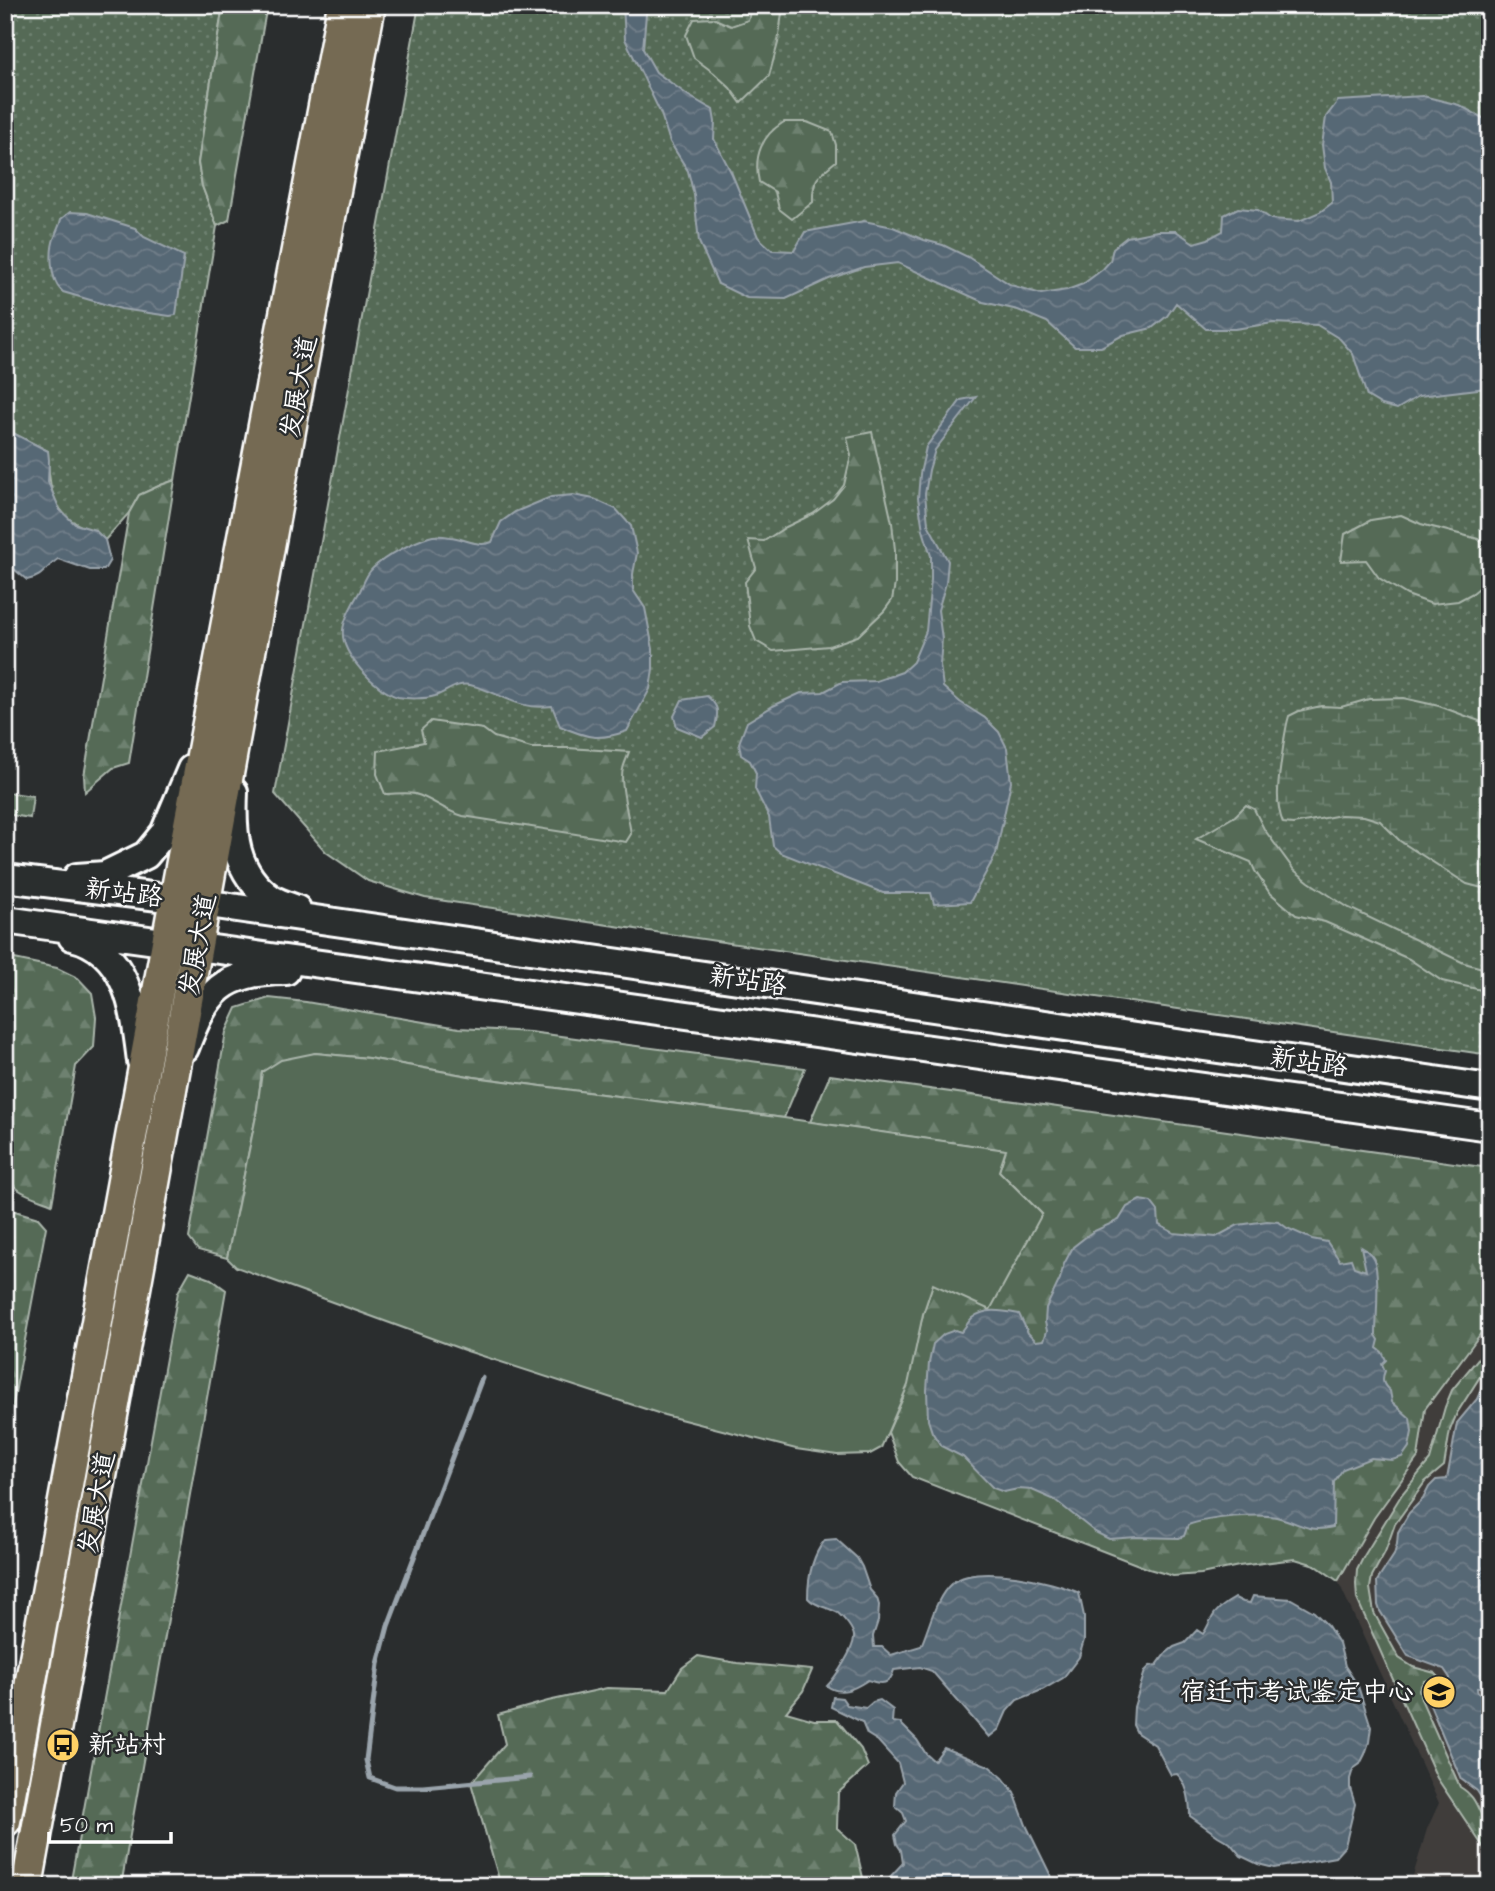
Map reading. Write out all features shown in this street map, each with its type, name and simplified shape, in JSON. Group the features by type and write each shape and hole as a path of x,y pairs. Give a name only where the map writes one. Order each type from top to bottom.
{"main road":[{"name":"发展大道","path":"27,1886 205,903 225,714 343,5"},
{"name":"发展大道","path":"5,1821 175,899 225,714 295,403 370,5"}],"street":[{"path":"5,877 105,875 146,855 164,833 193,765 225,714"},
{"path":"225,714 235,846 245,872 274,900 300,910 366,926"},
{"name":"新站路","path":"5,877 205,903 1490,1088"},
{"path":"5,921 85,940 98,947 110,960 124,978 132,1005 143,1076"},
{"name":"新站路","path":"5,921 1490,1126"},
{"path":"173,1082 194,1024 209,998 233,978 260,971 351,969"}],"shaded area":[{"name":"宿迁市考试鉴定中心","path":"1490,1321 1490,1886 1410,1886 1427,1829 1439,1803 1338,1581 1374,1518 1418,1457 1425,1409"}],"green space":[{"path":"5,5 223,5 198,163 202,186 217,226 175,480 139,495 129,513 105,540 68,518 61,510 52,492 48,451 5,429"},
{"path":"223,5 267,5 229,220 217,226 202,186 198,163"},
{"path":"419,5 1490,5 1490,1055 425,898 368,881 326,852 275,794"},
{"path":"752,5 783,5 778,43 769,76 741,103 730,88 694,58 686,35 694,19 713,18 731,26 748,20"},
{"path":"784,122 807,122 832,132 836,145 836,161 818,178 813,202 792,219 779,209 775,192 759,182 757,172 761,147 770,133"},
{"path":"872,432 892,523 895,584 892,600 858,636 829,646 773,651 756,641 750,626 745,582 756,568 748,540 764,541 813,514 833,499 844,485 851,455 847,437"},
{"path":"175,480 129,763 113,768 85,792 84,776 129,513 139,495"},
{"path":"1401,515 1421,524 1478,539 1490,549 1490,579 1458,601 1432,604 1407,595 1379,578 1366,560 1341,561 1345,534 1371,520"},
{"path":"1403,698 1439,706 1490,725 1490,890 1467,884 1400,841 1380,821 1364,816 1341,815 1293,824 1283,823 1278,789 1289,716 1321,706 1341,707 1369,699"},
{"path":"431,721 483,729 494,737 531,748 629,752 622,782 631,834 626,842 463,816 415,794 385,794 377,774 378,751 424,742 421,730"},
{"path":"5,792 33,796 30,818 5,814"},
{"path":"1246,805 1254,809 1264,829 1294,870 1309,882 1349,908 1464,963 1490,970 1490,992 1442,981 1409,959 1325,922 1296,915 1269,892 1251,862 1196,839 1235,816"},
{"path":"5,957 57,968 78,978 92,993 96,1017 94,1047 76,1066 52,1204 17,1189 7,1171 11,1148 5,1145"},
{"path":"269,998 459,1028 530,1032 805,1068 784,1118 474,1077 368,1058 315,1053 262,1072 256,1116 227,1258 198,1250 189,1238 226,1032 237,1008"},
{"path":"315,1053 368,1058 474,1077 1006,1150 999,1171 1042,1214 990,1310 933,1284 923,1314 908,1385 881,1448 870,1454 837,1455 796,1449 664,1415 464,1350 236,1267 227,1258 256,1116 262,1072 281,1060"},
{"path":"830,1075 1490,1168 1490,1321 1425,1409 1418,1457 1374,1518 1338,1581 1315,1565 1295,1559 1173,1576 912,1477 899,1462 888,1432 903,1398 933,1283 1042,1214 999,1171 1005,1150 810,1122"},
{"path":"5,1208 38,1218 46,1227 5,1447"},
{"path":"190,1271 211,1279 226,1290 121,1886 70,1886 178,1292"},
{"path":"1490,1344 1490,1365 1457,1413 1450,1430 1444,1466 1425,1482 1395,1524 1385,1552 1372,1576 1370,1588 1374,1613 1399,1658 1413,1667 1435,1673 1440,1679 1424,1681 1419,1689 1421,1699 1460,1787 1475,1801 1490,1827 1490,1857 1437,1778 1357,1599 1356,1584 1357,1570 1364,1556 1402,1494 1430,1460 1452,1390"},
{"path":"698,1656 737,1663 812,1670 803,1691 786,1712 814,1720 837,1720 861,1749 868,1766 838,1793 837,1828 855,1844 865,1886 501,1886 471,1783 505,1744 498,1715 607,1688 668,1690 682,1668"}],"water":[{"path":"623,5 649,5 643,49 656,72 713,110 714,139 758,237 772,250 794,251 805,232 864,221 893,227 943,245 968,257 1011,285 1041,294 1067,290 1083,284 1103,269 1110,261 1113,248 1127,237 1157,231 1176,231 1194,243 1223,231 1224,215 1238,208 1258,210 1271,219 1299,221 1320,212 1332,203 1331,182 1325,168 1322,145 1326,117 1338,101 1423,96 1459,105 1490,124 1490,281 1487,283 1485,300 1490,319 1490,385 1486,388 1419,396 1397,409 1382,405 1367,396 1353,354 1340,339 1317,325 1273,323 1235,329 1206,329 1176,303 1167,316 1152,328 1123,335 1101,347 1075,347 1047,322 1018,310 983,302 898,263 864,267 829,279 786,299 747,298 718,284 699,242 694,195 688,171 670,142 661,114 625,39"},
{"path":"70,212 87,213 135,228 144,237 184,256 176,315 121,309 63,292 53,274 52,250 61,219"},
{"path":"976,397 935,450 925,494 928,524 948,561 946,583 938,610 942,639 940,665 943,687 985,718 999,732 1007,748 1011,782 996,854 970,902 934,904 931,893 883,893 781,853 773,846 769,817 755,789 756,773 750,761 741,755 739,743 747,722 773,706 801,693 823,692 842,682 876,681 902,672 913,662 926,631 931,580 931,556 923,530 918,498 926,447 961,400"},
{"path":"5,429 48,451 48,482 60,510 75,524 95,530 105,540 110,560 104,570 90,570 58,559 40,575 27,580 15,570 5,567"},
{"path":"573,495 594,499 616,509 631,526 637,553 633,590 645,608 653,649 653,669 650,689 627,731 601,737 578,733 560,726 552,706 528,706 465,684 431,697 398,697 370,679 353,660 347,649 343,630 347,615 365,579 378,563 431,536 487,544 492,542 501,522 515,512 551,497"},
{"path":"707,696 717,710 715,727 702,737 677,727 674,716 682,700"},
{"path":"1140,1200 1151,1202 1158,1211 1159,1225 1174,1233 1216,1237 1238,1225 1279,1222 1312,1239 1327,1242 1340,1261 1351,1259 1354,1267 1366,1271 1361,1247 1373,1258 1377,1279 1377,1348 1386,1360 1382,1364 1385,1371 1383,1382 1390,1391 1392,1402 1410,1418 1412,1432 1409,1447 1402,1457 1392,1460 1371,1458 1343,1469 1334,1482 1333,1527 1311,1528 1271,1516 1247,1516 1197,1522 1188,1525 1184,1536 1179,1538 1109,1539 1095,1532 1055,1500 1032,1490 1004,1492 993,1488 963,1457 941,1446 932,1432 928,1420 927,1390 933,1344 944,1334 955,1330 961,1332 977,1315 995,1311 1019,1314 1028,1333 1036,1341 1044,1340 1047,1331 1046,1308 1073,1247 1092,1232 1119,1220 1127,1207"},
{"path":"1490,1376 1490,1687 1477,1688 1477,1691 1490,1697 1490,1811 1477,1791 1461,1779 1425,1693 1425,1688 1430,1684 1449,1684 1450,1678 1444,1669 1408,1656 1380,1611 1377,1581 1394,1555 1398,1532 1409,1513 1436,1480 1447,1479 1457,1423 1477,1399"},
{"path":"836,1539 857,1558 870,1590 877,1598 879,1605 873,1636 874,1647 882,1647 891,1655 921,1646 937,1604 952,1583 964,1577 996,1574 1034,1579 1079,1593 1084,1616 1084,1640 1079,1657 1063,1678 1017,1700 1007,1711 999,1729 989,1737 932,1671 920,1667 894,1670 890,1679 885,1682 868,1680 848,1690 832,1689 827,1686 848,1655 854,1636 838,1613 808,1598 810,1575 817,1553 825,1540"},
{"path":"1253,1596 1291,1599 1314,1612 1328,1626 1339,1643 1345,1666 1358,1686 1371,1727 1365,1754 1360,1764 1353,1769 1350,1779 1355,1804 1345,1846 1335,1857 1274,1868 1241,1856 1230,1843 1190,1816 1184,1783 1177,1774 1171,1775 1155,1745 1137,1733 1133,1725 1134,1707 1145,1671 1150,1666 1157,1665 1174,1647 1185,1643 1197,1630 1203,1634 1214,1615 1225,1604 1235,1598 1250,1603"},
{"path":"833,1697 842,1698 847,1705 866,1708 880,1700 893,1710 892,1722 900,1723 934,1761 944,1748 989,1766 1003,1778 1014,1792 1026,1825 1050,1874 1052,1886 889,1886 889,1878 903,1863 895,1835 906,1821 903,1813 895,1806 896,1792 903,1782 898,1763 878,1741 867,1734 862,1722 831,1707"}],"waterway":[{"path":"482,1378 388,1626 378,1664 366,1760 370,1778 395,1787 530,1777"}],"place":[{"name":"宿迁市考试鉴定中心","path":"1439,1692"},
{"name":"新站村","path":"63,1745"}]}
